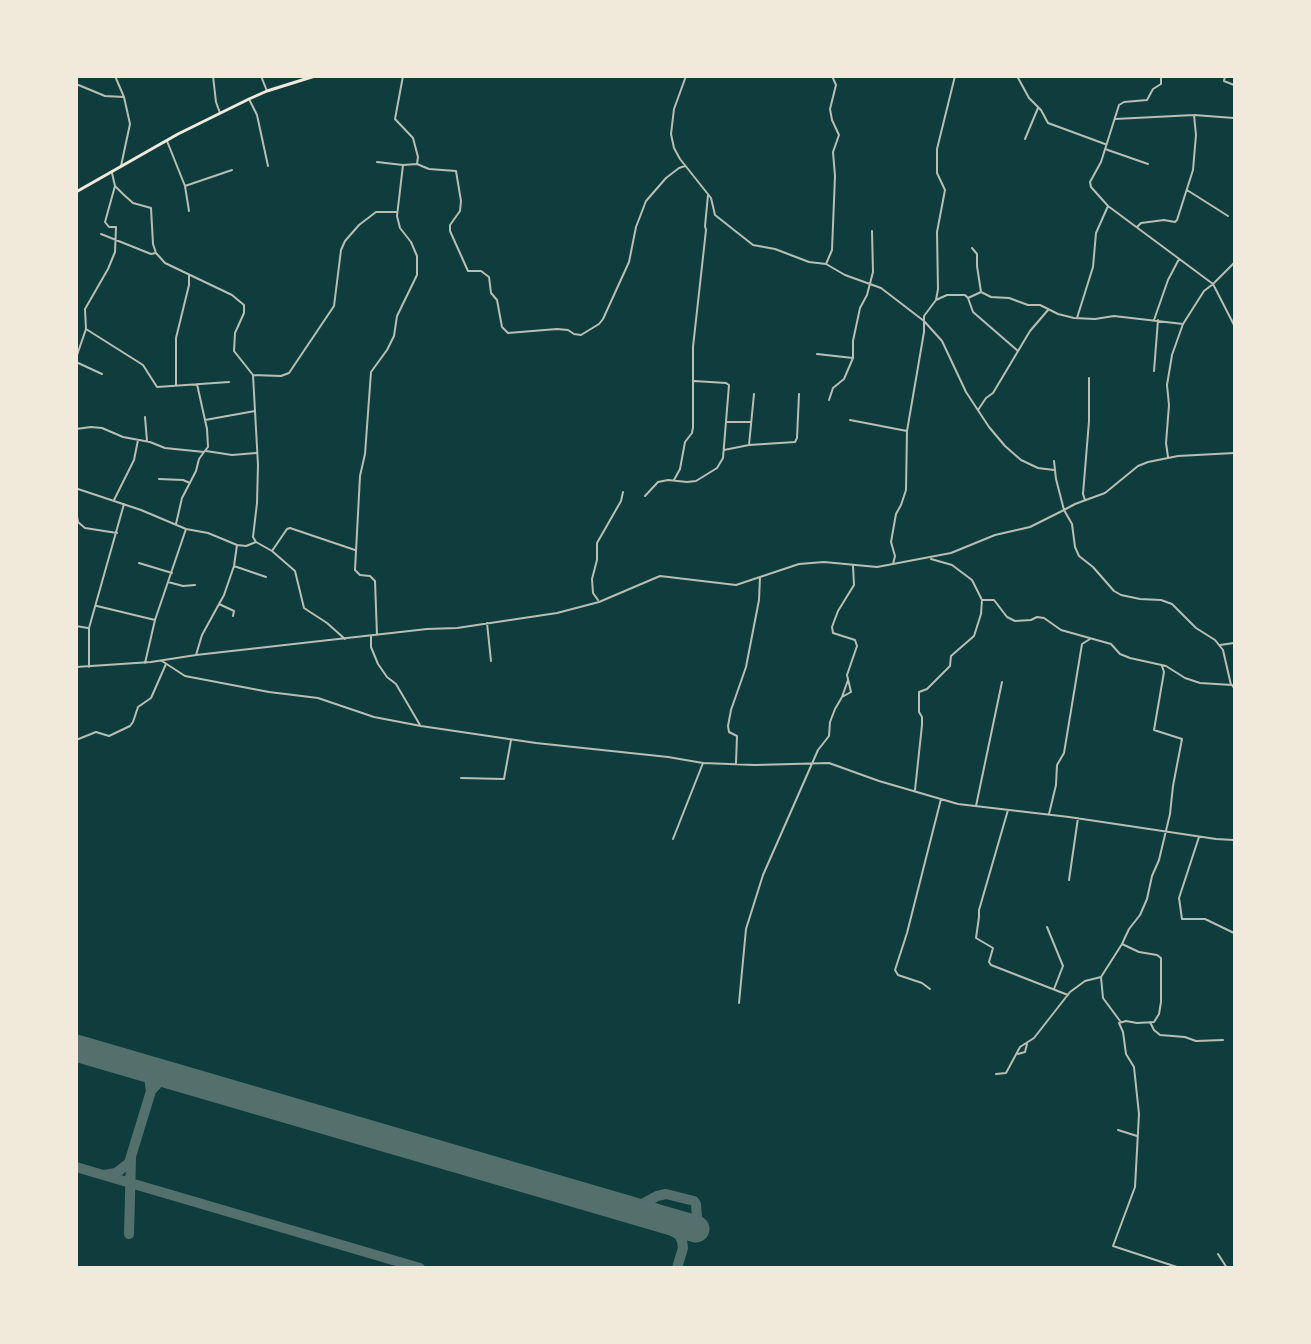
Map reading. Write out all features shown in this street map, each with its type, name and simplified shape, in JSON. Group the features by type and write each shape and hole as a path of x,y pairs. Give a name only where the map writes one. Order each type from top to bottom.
{"main road":[{"path":"76,192 220,113 267,91 315,76"}],"street":[{"path":"115,76 124,97 129,124 121,167"},
{"path":"213,76 216,102 220,113"},
{"path":"261,76 267,91"},
{"path":"403,76 395,119 413,138 418,157 417,164"},
{"path":"686,76 674,109 671,134 674,148 708,195 715,215 747,242 775,249 809,262 826,264 845,276 881,288 897,298 924,321 942,341 961,383 1005,446 1021,460 1038,468 1054,470"},
{"path":"826,264 832,250 835,176 833,152 839,135 830,109 836,84 832,76"},
{"path":"936,300 938,289 937,232 945,190 937,173 938,140 955,76"},
{"path":"1017,76 1029,98 1048,123 1106,144"},
{"path":"1161,76 1161,84 1153,89 1147,100 1121,102 1095,176 1090,182 1091,188 1108,206 1214,284 1234,325"},
{"path":"1225,76 1226,82 1234,86"},
{"path":"76,84 105,96 124,97"},
{"path":"249,99 257,115 268,165"},
{"path":"1025,139 1038,108"},
{"path":"1114,119 1194,115 1234,118"},
{"path":"1137,227 1140,223 1176,221 1194,165 1196,135 1194,115"},
{"path":"167,141 182,182 186,186 189,211"},
{"path":"1105,149 1148,164"},
{"path":"377,162 417,164 429,169 456,171 461,201 460,211 450,225 450,231 468,270 481,271 489,277 491,293 497,300 505,332 568,330 581,335 594,328 603,319 629,262 636,227 646,201 666,178 685,166"},
{"path":"376,635 375,581 370,576 356,572 360,476 368,432 371,372 394,336 398,316 417,275 417,256 411,242 400,228 397,212 403,165"},
{"path":"186,186 232,170"},
{"path":"76,358 86,329 85,309 115,252 116,227 109,226 105,222 115,186 112,173"},
{"path":"115,186 133,203 151,208 153,244 156,253 165,263 232,295 244,305 244,313 235,333 234,351 253,375 257,503 252,531 256,542 272,551 295,571 304,608 327,623 345,639"},
{"path":"1187,190 1228,216"},
{"path":"674,480 680,469 685,442 692,433 693,347 708,195"},
{"path":"1077,318 1093,267 1096,233 1108,206"},
{"path":"253,375 282,376 289,373 334,306 341,250 345,241 359,225 376,212 397,212"},
{"path":"829,400 833,388 844,379 852,358 860,308 870,285 874,260 871,244 872,231"},
{"path":"101,234 151,254 156,253"},
{"path":"972,248 977,254 981,292"},
{"path":"1154,371 1156,320 1172,271 1180,259"},
{"path":"1168,457 1166,443 1169,405 1167,385 1172,355 1183,324 1204,291 1234,263"},
{"path":"176,385 176,338 189,285 189,275"},
{"path":"893,564 895,556 891,542 896,514 906,490 907,431 926,312 936,300 947,295 968,298 981,292"},
{"path":"981,292 991,297 1009,298 1028,305 1040,305 1058,314 1077,318 1095,319 1114,316 1183,324"},
{"path":"968,298 978,319 1018,351"},
{"path":"978,410 986,398 993,393 1037,321 1048,309"},
{"path":"86,329 143,364 156,386 229,382"},
{"path":"76,345 81,347"},
{"path":"817,354 852,358"},
{"path":"76,362 102,374"},
{"path":"1085,500 1083,494 1089,421 1089,378"},
{"path":"645,496 658,482 674,480 687,482 710,473 717,468 723,458 729,385 694,381"},
{"path":"176,525 182,498 199,459 208,447 197,384"},
{"path":"749,445 754,394"},
{"path":"724,450 749,445 795,442 799,394"},
{"path":"205,420 255,411"},
{"path":"145,417 147,441"},
{"path":"849,420 907,431"},
{"path":"726,422 750,422"},
{"path":"76,429 102,428 165,448 232,455 257,453"},
{"path":"114,500 134,460 138,440"},
{"path":"76,668 145,663 427,629 456,628 557,613 599,602 660,576 736,585 799,564 824,562 877,567 931,559 995,535 1030,527 1085,500 1105,493 1138,466 1168,457 1234,453"},
{"path":"1054,461 1064,510 1072,524 1075,547 1079,556 1094,567 1114,591 1121,595 1161,600 1172,604 1196,628 1215,639 1223,650 1231,685 1234,688"},
{"path":"159,479 183,480 190,483"},
{"path":"76,499 77,488 186,529 208,533 237,545 246,546 256,542"},
{"path":"599,602 593,593 592,579 597,560 597,543 621,501 623,492"},
{"path":"89,667 89,628 124,504"},
{"path":"76,511 78,522 85,528 117,533"},
{"path":"272,551 290,528 356,551"},
{"path":"145,663 155,620 186,529"},
{"path":"196,656 202,635 224,595 234,566 237,545"},
{"path":"915,791 922,724 919,712 919,692 927,689 950,666 951,656 974,636 981,614 982,600 972,580 952,565 931,559"},
{"path":"139,563 172,573"},
{"path":"234,566 266,577"},
{"path":"842,697 851,692 847,675 857,646 855,640 833,633 832,627 838,611 854,585 853,566"},
{"path":"736,764 736,736 729,732 728,726 746,667 759,600 760,577"},
{"path":"168,582 183,586 195,585"},
{"path":"982,600 994,600 1007,617 1015,621 1044,618 1061,630 1111,644 1120,654 1130,658 1161,666 1200,683 1231,685"},
{"path":"219,604 233,610 233,616"},
{"path":"95,606 155,620"},
{"path":"487,623 491,661"},
{"path":"76,626 89,628"},
{"path":"371,636 371,647 378,664 387,677 396,684 421,726"},
{"path":"1049,814 1056,784 1057,765 1064,753 1082,644 1090,639"},
{"path":"1220,645 1234,643"},
{"path":"162,661 185,676 269,692 318,698 374,717 421,726 511,740 703,763 829,763 941,799 976,806 1234,840"},
{"path":"76,740 96,732 109,736 130,726 138,706 151,698 166,664"},
{"path":"1161,666 1164,672 1154,730 1158,733 1179,736 1182,739 1170,814 1147,899 1101,976 1103,998 1120,1021 1126,1054 1134,1067 1138,1114 1134,1187 1113,1246 1180,1268"},
{"path":"739,1004 746,929 753,903 818,750 829,736 830,722 848,680"},
{"path":"976,806 1002,682"},
{"path":"461,778 504,779 511,740"},
{"path":"673,839 703,763"},
{"path":"930,989 922,983 897,975 895,970 907,933 941,799"},
{"path":"1008,810 979,910 980,917 975,936 993,948 989,962 991,965 1068,995"},
{"path":"1069,880 1078,818"},
{"path":"1199,837 1179,898 1182,918 1205,920 1234,933"},
{"path":"1047,927 1063,966 1054,989"},
{"path":"1120,1021 1154,1022 1159,1014 1161,958 1122,944"},
{"path":"1234,961 1234,988"},
{"path":"1017,1054 1025,1052 1027,1044 1068,995 1085,981 1101,976"},
{"path":"1150,1022 1160,1035 1185,1037 1196,1041 1222,1040"},
{"path":"996,1074 1006,1073 1020,1047 1027,1044"},
{"path":"1118,1130 1137,1136"},
{"path":"1218,1254 1227,1268"}],"taxiway":[{"path":"104,1175 116,1173 129,1163 151,1091 149,1077 132,1064"},
{"path":"151,1091 160,1081 176,1077"},
{"path":"129,1234 131,1158"},
{"path":"76,1167 420,1268"},
{"path":"625,1208 637,1207 657,1196 666,1194 694,1201 696,1204 697,1217 686,1229 670,1230 653,1216"},
{"path":"670,1230 679,1235 682,1241 683,1248 677,1268"}],"runway":[{"path":"76,1048 696,1229"}]}
